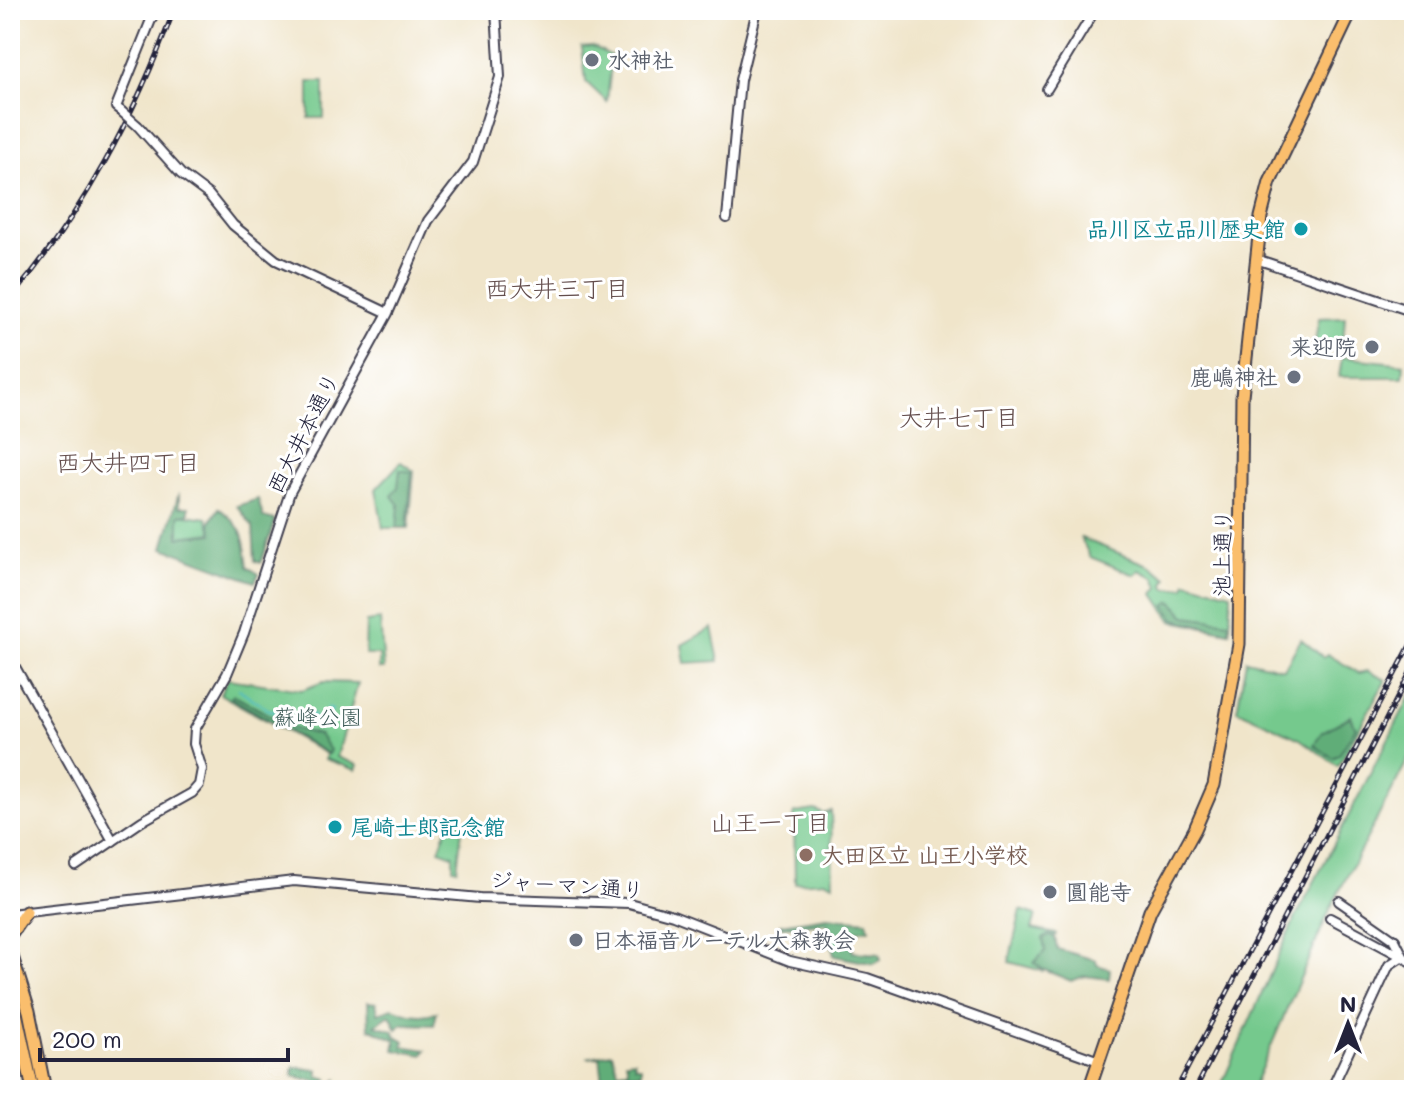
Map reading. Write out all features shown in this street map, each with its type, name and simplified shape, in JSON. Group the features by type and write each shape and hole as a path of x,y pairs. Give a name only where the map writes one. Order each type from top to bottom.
{"main road":[{"name":"池上通り","path":"1089,1090 1149,914 1195,829 1214,785 1239,644 1242,396 1256,259 1270,182 1352,10"},
{"path":"10,935 15,913"},
{"path":"10,950 29,1011 45,1090"},
{"path":"10,985 33,1090"}],"street":[{"path":"155,10 116,107 138,126 181,174 209,195 233,225 276,260 388,313"},
{"name":"西大井本通り","path":"113,841 197,789 202,769 194,744 195,729 227,674 244,633 290,492 388,313 428,221 473,162 500,77 496,10"},
{"path":"727,218 740,80 757,10"},
{"path":"1047,89 1095,10"},
{"path":"1256,259 1414,312"},
{"path":"10,658 113,841 76,866"},
{"name":"ジャーマン通り","path":"15,913 294,881 466,897 617,902 673,915 790,961 867,978 1099,1061"},
{"path":"1339,901 1395,940 1403,956"},
{"path":"1330,918 1387,952 1414,963"},
{"path":"1331,1090 1389,965 1403,956"}],"green space":[{"path":"592,46 612,56 607,102 586,82 582,47"},
{"path":"309,82 324,82 324,118 309,118"},
{"path":"1345,317 1342,355 1315,342 1319,318"},
{"path":"1342,357 1404,364 1403,377 1339,377"},
{"path":"401,462 414,471 409,528 383,528 376,489"},
{"path":"400,470 412,472 407,528 397,528 399,505 392,496 398,487"},
{"path":"179,493 179,507 189,507 189,514 179,515 179,537 213,534 210,522 219,508 242,534 248,567 259,574 255,582 163,548"},
{"path":"258,499 263,517 275,520 261,563 255,561 253,527 237,506"},
{"path":"179,514 207,518 213,533 179,537"},
{"path":"1081,538 1151,566 1167,578 1164,584 1167,589 1185,587 1187,582 1231,593 1230,632 1172,621 1154,594 1159,587 1155,577 1139,570 1135,575 1090,557"},
{"path":"1172,601 1186,616 1230,622 1229,632 1175,619 1165,605"},
{"path":"380,620 384,669 379,669 379,655 365,655 366,622"},
{"path":"712,628 719,661 685,663 682,645"},
{"path":"1301,639 1323,657 1327,654 1359,673 1368,671 1386,680 1338,766 1300,739 1237,710 1246,660 1284,669"},
{"name":"蘇峰公園","path":"228,679 302,690 323,682 358,683 337,757 358,765 356,770 325,759 326,754 220,694"},
{"path":"1414,689 1414,748 1331,907 1252,1090 1219,1090 1293,923"},
{"path":"233,695 295,729 319,735 330,750 328,754 231,698"},
{"path":"1351,716 1356,728 1339,755 1333,758 1314,745 1322,732"},
{"path":"815,810 824,814 831,811 833,884 826,881 795,883 794,813"},
{"path":"451,817 463,822 457,869 453,868 453,855 439,850"},
{"path":"1021,910 1036,915 1032,929 1056,934 1043,971 1009,962"},
{"path":"827,917 867,921 869,929 839,933 839,939 850,938 853,952 879,954 881,960 874,964 834,956 827,923 780,927 780,924"},
{"path":"1049,935 1055,937 1057,949 1096,960 1097,965 1110,969 1109,979 1085,976 1071,981 1042,969 1034,963 1045,951 1043,938"},
{"path":"368,1002 376,1003 378,1013 393,1008 425,1015 437,1012 434,1025 402,1024 397,1029 390,1015 375,1025 393,1030 396,1037 405,1041 402,1046 426,1050 423,1055 394,1050 396,1040 369,1028"},
{"path":"612,1053 618,1071 628,1070 626,1061 634,1060 635,1066 641,1066 641,1073 626,1073 626,1084 639,1085 642,1090 604,1090 600,1057 586,1058"},
{"path":"293,1067 318,1070 318,1076 328,1079 324,1087 331,1087 338,1078 336,1086 347,1090 316,1090 317,1081 293,1076"}],"waterway":[{"path":"239,689 267,709 290,716"},
{"path":"303,718 313,715 313,719 324,719 332,710 326,708"}],"railway":[{"path":"10,299 61,232 105,162 142,88 174,10"},
{"path":"1176,1090 1414,638"},
{"path":"1195,1090 1414,665"}],"place":[{"name":"水神社","path":"592,60"},
{"name":"品川区立品川歴史館","path":"1301,229"},
{"name":"来迎院","path":"1372,347"},
{"name":"鹿嶋神社","path":"1294,377"},
{"name":"尾崎士郎記念館","path":"335,827"},
{"name":"大田区立 山王小学校","path":"806,855"},
{"name":"圓能寺","path":"1050,892"},
{"name":"日本福音ルーテル大森教会","path":"576,940"}],"district":[{"name":"西大井三丁目","path":"557,289"},
{"name":"大井七丁目","path":"959,418"},
{"name":"西大井四丁目","path":"128,463"},
{"name":"山王一丁目","path":"770,823"}]}
